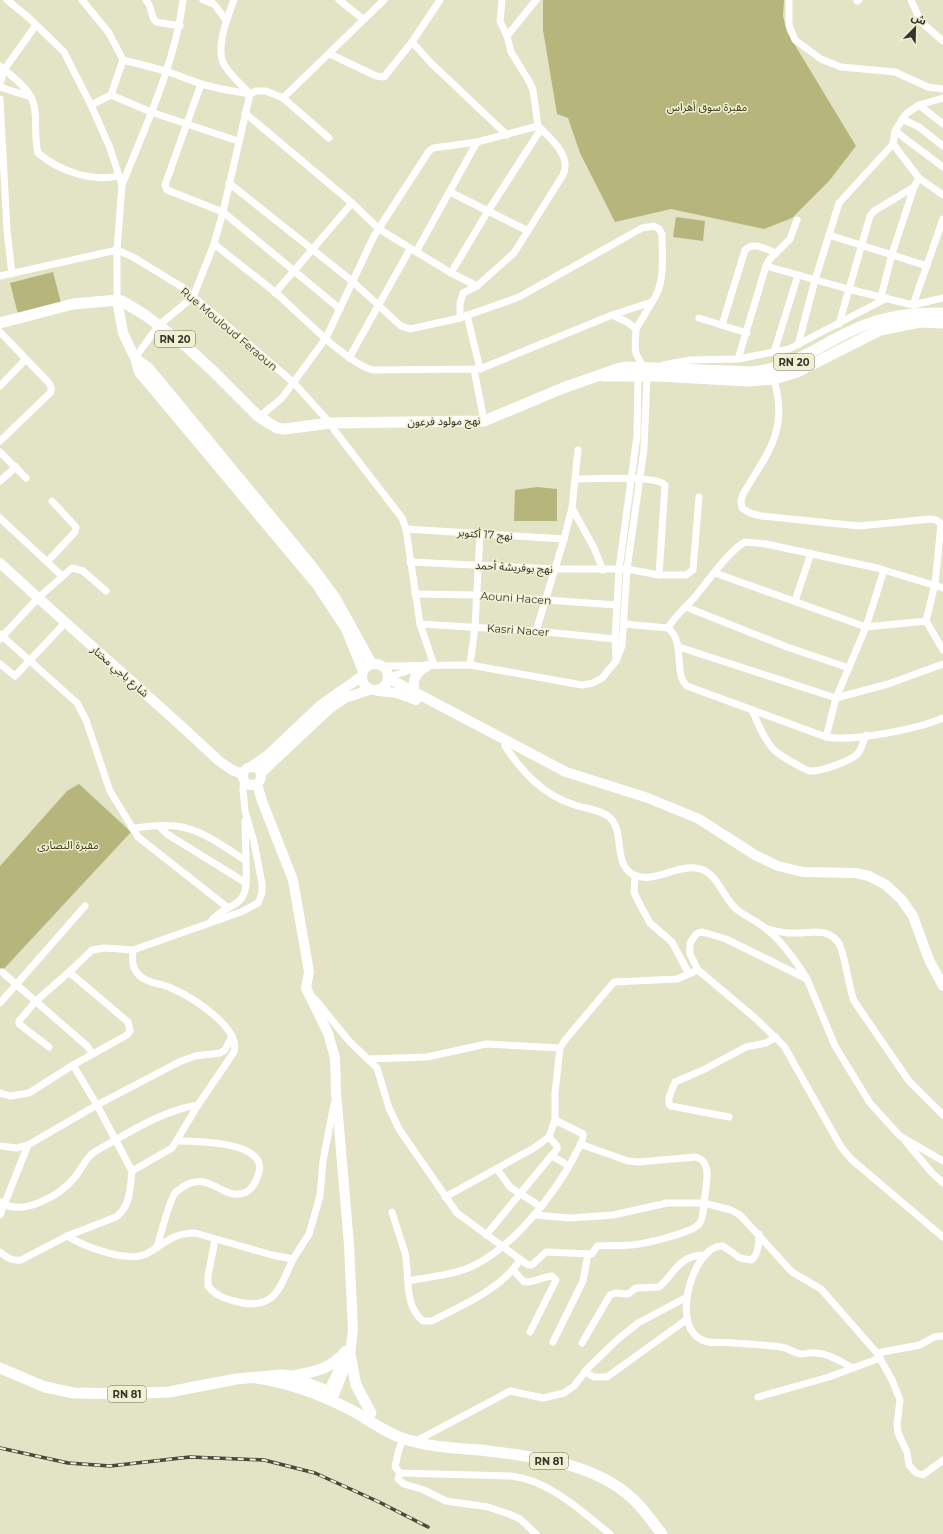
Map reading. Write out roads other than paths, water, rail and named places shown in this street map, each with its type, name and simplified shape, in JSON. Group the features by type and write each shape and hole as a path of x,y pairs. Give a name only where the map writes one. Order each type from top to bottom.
{"main road":[{"path":"0,323 73,304 117,300"},
{"name":"RN 20","path":"117,300 122,301 145,315 187,347 259,417 277,428 285,430 330,423"},
{"name":"RN 20","path":"772,375 864,325 898,315 943,313"},
{"name":"RN 20","path":"644,369 752,372 772,375 798,372 880,330 920,322 943,323"},
{"name":"نهج مولود فرعون","path":"330,423 484,421 617,369 644,369"},
{"path":"290,1376 327,1367 349,1349"},
{"path":"349,1349 356,1385 371,1413"},
{"name":"RN 81","path":"0,1368 31,1382 61,1392 98,1394 169,1392 236,1379 290,1376 330,1396 371,1413 410,1440"},
{"name":"RN 81","path":"257,1378 284,1383 330,1396 390,1433 410,1440 443,1448 515,1454 564,1464 593,1473 607,1480 633,1499 662,1534"}],"street":[{"path":"7,0 64,52 91,105 108,144 122,185"},
{"path":"82,0 109,32 123,60 111,95 91,105"},
{"path":"146,0 152,3 154,20 156,22 180,26"},
{"path":"183,0 180,26 166,71 122,185 117,250 117,300 123,333 135,358 139,372 317,585 346,629 362,673 364,685 373,690 397,693 417,701 505,744 520,767 547,792 565,802 608,816 616,826 623,863 628,871 635,876 648,877 692,867 704,870 712,877 735,907 766,928 796,961 807,979 835,1046 870,1103 932,1173 943,1183"},
{"path":"203,0 215,2 226,20"},
{"path":"234,0 226,20 221,59 225,66 250,94"},
{"path":"283,98 384,0"},
{"path":"330,54 376,76 384,77 412,42 440,0"},
{"path":"460,318 462,295 477,286 514,253 565,169 566,160 563,154 540,128 533,90 511,52 500,21 502,0"},
{"path":"506,36 536,0"},
{"path":"789,0 789,25 795,40 821,59 841,67 895,72 928,87 943,89"},
{"path":"911,0 921,22 943,41"},
{"path":"343,1 363,19"},
{"path":"31,97 0,86 2,68 36,25"},
{"path":"412,42 431,63 508,135"},
{"path":"123,60 166,71 201,84 250,94 256,91 266,91 283,98 329,138"},
{"path":"2,68 15,78 31,97 34,107 36,145 38,153 82,176 104,178 119,176"},
{"path":"201,84 165,187 168,191 223,212 340,309"},
{"path":"135,358 158,326 193,297 214,244 223,212 250,94"},
{"path":"111,95 151,112 238,142"},
{"path":"798,345 815,280 840,203 893,144 895,130 911,109 943,98"},
{"path":"0,99 3,231 12,274"},
{"path":"919,105 943,124"},
{"path":"245,114 352,203 379,229 451,273 477,286"},
{"path":"902,119 918,127 943,146"},
{"path":"259,417 282,398 326,338 352,281 379,229 429,151 433,148 477,142 540,128"},
{"path":"451,273 540,128"},
{"path":"895,130 943,167"},
{"path":"350,358 413,250 450,192 477,142"},
{"path":"893,144 918,178 943,195"},
{"path":"644,369 690,360 738,359 774,352 798,345 839,324 884,297 892,254 918,178"},
{"path":"49,1047 19,1024 21,1017 36,1001 70,972 92,950 105,948 133,950 213,920 227,907 238,902 241,898 246,883 245,811 243,789 246,769 269,754 322,704 362,673 377,665 470,665 582,685 593,683 602,678 616,661 622,646 627,569 644,449 644,369 636,351 636,329 657,293 662,270 662,234 659,229 654,226 642,228 519,297 460,318 408,329 401,326 352,281 229,183"},
{"path":"839,324 861,244 872,213 914,187"},
{"path":"450,192 528,231"},
{"path":"275,293 295,272 312,249 352,203"},
{"path":"913,305 943,219"},
{"path":"738,359 766,266 790,239 797,220"},
{"path":"829,235 927,266"},
{"path":"214,244 275,293 350,358 366,369 383,371 477,369 612,315 652,302"},
{"path":"722,325 744,250 749,246 756,246 776,253"},
{"path":"0,276 117,250"},
{"name":"Rue Mouloud Feraoun","path":"117,250 153,268 193,297 294,383 330,423 402,518 406,529"},
{"path":"766,266 798,274 848,290 884,297 913,305 943,298"},
{"path":"774,352 798,274"},
{"path":"467,315 477,369 484,421"},
{"path":"612,315 627,322 636,329"},
{"path":"699,318 747,333"},
{"path":"0,332 50,384 52,392 0,441"},
{"path":"135,358 148,367 308,561 335,597 377,665 388,677 546,767 641,795 686,814 716,829 755,855 778,866 803,872 856,873 869,876 886,885 901,899 913,916 929,960 943,986"},
{"path":"0,386 26,359"},
{"path":"616,661 615,639 619,569 630,479 638,436 644,369"},
{"path":"772,375 778,392 779,421 777,430 772,446 743,494 741,501 742,508 750,513 760,516 858,526 932,519 941,524 936,584 926,621 943,650"},
{"path":"536,631 572,508 578,450"},
{"path":"0,452 26,478"},
{"path":"0,481 16,467"},
{"path":"575,479 639,479 663,482 666,488 659,575"},
{"name":"نهج بوفريشة أحمد","path":"410,562 554,569 627,569 659,575 686,575 693,570 699,497"},
{"path":"47,562 75,532 76,527 52,501"},
{"path":"572,508 594,548 603,570"},
{"path":"0,518 62,576"},
{"path":"406,529 415,594 428,665"},
{"name":"نهج 17 أكتوبر","path":"406,529 564,539"},
{"path":"470,665 475,627 480,533"},
{"path":"668,628 675,616 686,607 734,550 745,542 758,542 811,553 884,570 936,584 943,588"},
{"path":"794,601 811,553"},
{"name":"شارع باجي مختار","path":"0,563 65,623 154,700 219,762 244,777"},
{"path":"106,591 88,575 76,568 69,569 1,636 77,703 86,720 106,781 132,828 147,845 227,907"},
{"path":"826,737 836,698 866,627 884,570"},
{"path":"715,573 866,627 926,621"},
{"name":"Aouni Hacen","path":"415,594 476,595 617,605"},
{"path":"686,607 849,668"},
{"path":"0,664 15,676 65,623"},
{"name":"Kasri Nacer","path":"420,624 536,631 615,639"},
{"path":"624,624 668,628 673,632 678,647 682,680 685,685 826,737 834,738 866,735 932,722 943,718"},
{"path":"678,647 836,698 888,684 943,664"},
{"path":"388,677 428,665"},
{"path":"416,694 413,686 415,676 428,665"},
{"path":"261,773 318,718 333,706 349,696 385,686 388,677"},
{"path":"752,710 759,727 775,750 810,771 834,766 851,759 860,752 866,735"},
{"path":"244,777 248,785 257,784 261,779 261,773 257,768 251,767"},
{"path":"257,784 294,886 309,972 306,988 332,1045 335,1058 336,1092 349,1245 352,1311 349,1349 330,1396"},
{"path":"205,923 247,909 258,903 260,898 262,884 260,866 245,811"},
{"path":"159,826 167,834 246,883"},
{"path":"132,828 176,826 195,831 212,839 246,861"},
{"path":"635,876 634,892 650,923 672,942 689,974"},
{"path":"0,1003 85,906"},
{"path":"766,928 780,933 790,934 820,932 832,936 838,942 849,988 854,1001 909,1081 943,1114"},
{"path":"807,979 726,939 701,932 694,936 690,951 691,958 698,970 776,1037 784,1046 841,1147 851,1159 943,1237"},
{"path":"132,1171 166,1153 172,1148 198,1105 234,1052 235,1047 232,1036 203,1006 185,994 146,980 139,975 134,968 132,961 133,950"},
{"path":"445,1197 534,1148 549,1137 555,1120 555,1093 560,1048 571,1032 614,982 677,979 698,970"},
{"path":"2,972 87,1046 93,1054"},
{"path":"0,1093 10,1096 29,1093 73,1065 124,1038 130,1031 128,1022 70,972"},
{"path":"306,988 349,1041 376,1068 381,1077 390,1108 399,1129 445,1197 457,1212 528,1265 532,1265 546,1252 592,1254 597,1246 629,1246 658,1240 690,1230 696,1227 702,1220 707,1170 705,1162 702,1159 696,1157 638,1162 628,1161 580,1144"},
{"path":"0,1146 17,1148 28,1145 97,1105 178,1062 195,1056 220,1053 225,1050 232,1036"},
{"path":"729,1117 671,1106 669,1100 673,1085 678,1081 703,1070 746,1047 766,1043 776,1037"},
{"path":"368,1059 427,1057 486,1044 560,1048"},
{"path":"0,1252 7,1258 21,1260 67,1236 121,1213 127,1204 132,1171 97,1105 73,1065"},
{"path":"215,1240 208,1276 208,1286 219,1296 250,1305 261,1304 269,1300 275,1294 293,1259 309,1234 320,1196 323,1161 336,1092"},
{"path":"2,1203 15,1208 23,1208 36,1204 66,1187 89,1157 116,1140 178,1108 198,1105"},
{"path":"408,1281 472,1266 502,1247 534,1215 558,1186 583,1138 582,1133 555,1120"},
{"path":"900,1136 943,1161"},
{"path":"486,1235 552,1156 557,1146 549,1137"},
{"path":"157,1247 171,1201 176,1192 196,1180 238,1194 246,1192 255,1183 259,1169 256,1158 246,1150 238,1147 206,1141 176,1141"},
{"path":"0,1215 2,1203 28,1145"},
{"path":"552,1156 569,1166"},
{"path":"497,1169 510,1187 541,1207"},
{"path":"534,1215 570,1218 614,1215 667,1203 704,1202 731,1210 740,1215 759,1234 792,1272 821,1289 879,1356 892,1380 900,1400 897,1424 898,1433 907,1452 911,1469 916,1473 923,1474 943,1460"},
{"path":"392,1212 405,1254 410,1299 419,1318 427,1322 432,1321 503,1281 520,1260"},
{"path":"67,1236 80,1245 132,1257 144,1255 173,1236 182,1233 195,1233 215,1240 293,1259"},
{"path":"759,1234 756,1252 754,1258 751,1260 740,1258 723,1246 712,1248 704,1255 693,1275 687,1298 686,1320 694,1335 709,1342 731,1342 782,1348 800,1354 821,1353 853,1368"},
{"path":"553,1342 582,1282 588,1254"},
{"path":"582,1343 610,1295 616,1293 628,1294 636,1288 659,1287 681,1262 688,1258 704,1255"},
{"path":"513,1270 524,1282 545,1276 552,1276 556,1280 530,1332"},
{"path":"610,1534 549,1488 529,1479 511,1476 400,1473 394,1467 398,1453 410,1440 510,1391 516,1390 543,1398 564,1393 574,1386 585,1372 618,1339 638,1323 687,1298"},
{"path":"585,1372 594,1377 607,1377 686,1320"},
{"path":"758,1397 829,1377 879,1356 920,1345 934,1337 943,1336"},
{"path":"400,1473 398,1479 404,1484 424,1490 446,1501 488,1507 509,1514 520,1519 536,1534"}],"railway":[{"path":"0,1448 68,1463 110,1466 190,1457 264,1460 315,1473 379,1502 428,1527"}],"park label":[{"name":"مقبرة سوق أهراس","path":"707,107"},
{"name":"مقبرة النصارى","path":"68,845"}]}
